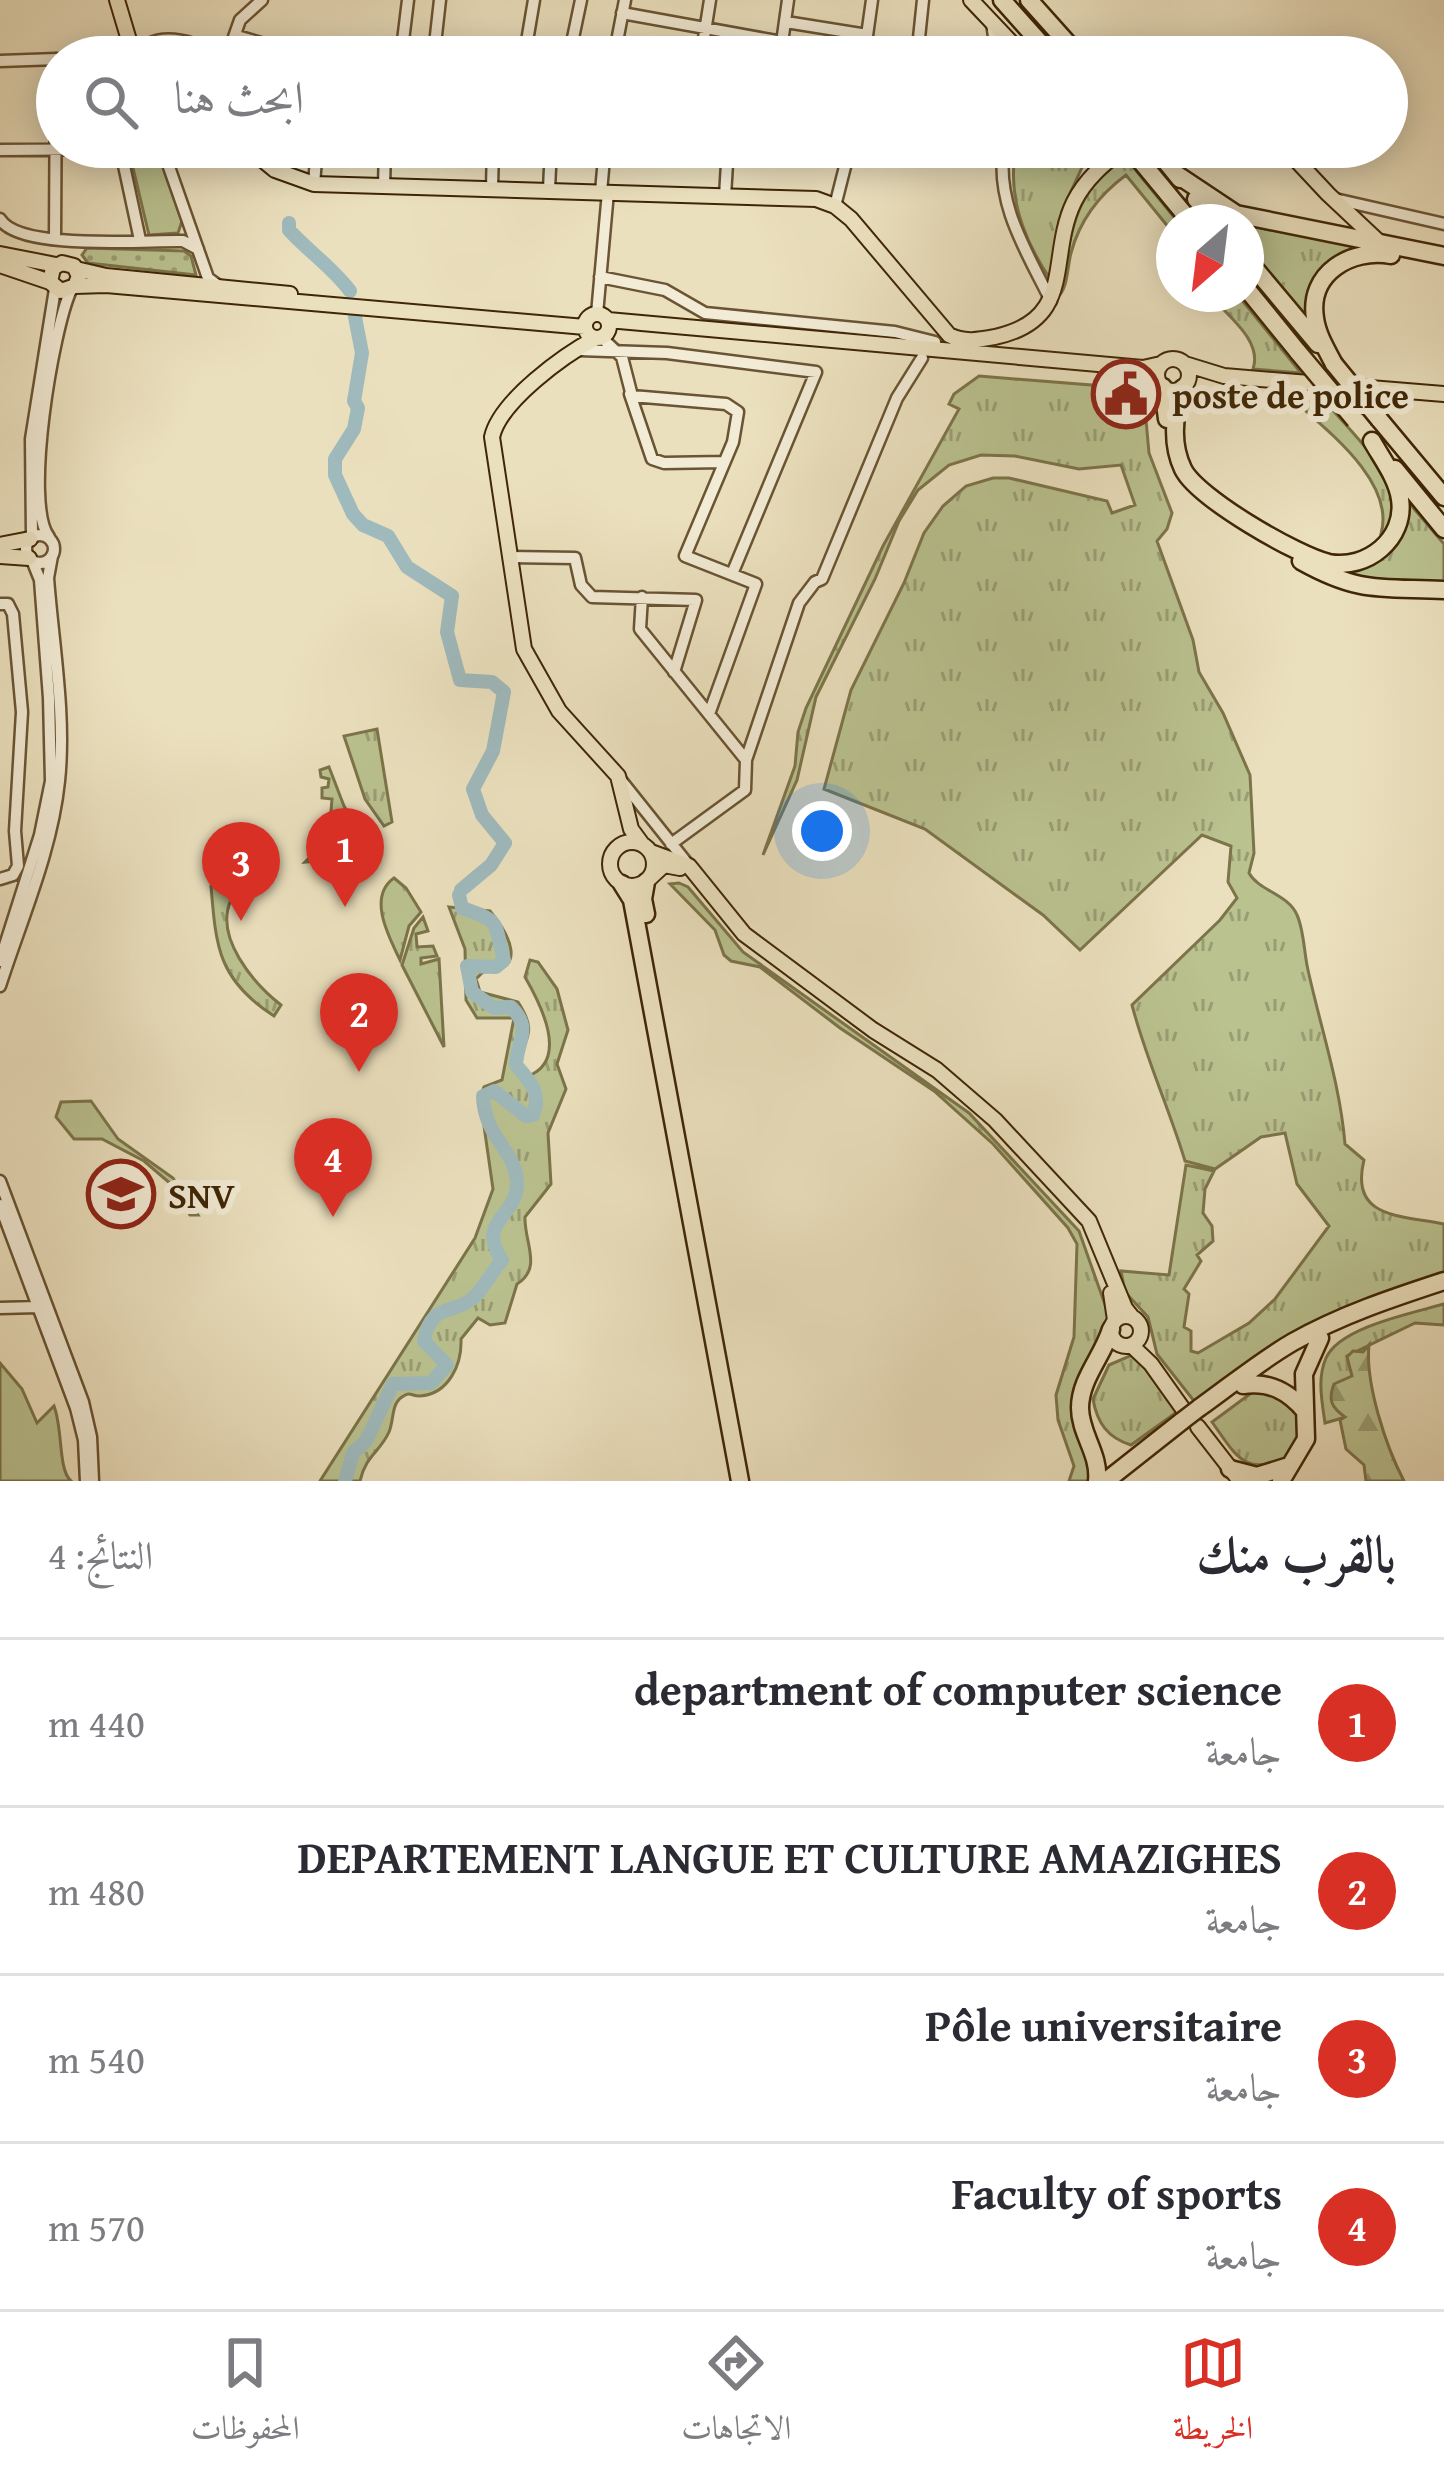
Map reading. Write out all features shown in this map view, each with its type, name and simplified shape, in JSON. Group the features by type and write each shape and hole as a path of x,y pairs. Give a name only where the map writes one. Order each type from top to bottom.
{"highway":[{"path":"1002,0 1034,36"},
{"path":"1029,0 1061,36"},
{"path":"1145,168 1176,204"},
{"path":"1171,168 1201,204"},
{"path":"1176,174 1236,214 1444,256"},
{"path":"1334,364 1316,324 1314,307 1319,287 1331,270 1366,254 1444,266"},
{"path":"1264,280 1444,497"},
{"path":"1264,311 1444,529"},
{"path":"1161,386 1173,468 1189,495 1207,508 1352,586 1444,590"},
{"path":"1183,388 1175,438 1188,478 1216,504 1326,562 1364,560 1385,545 1397,525 1397,487 1372,441"},
{"path":"648,880 643,899 750,1481"},
{"path":"622,884 632,900 740,1481"},
{"path":"1122,1481 1265,1359 1368,1306 1444,1281"},
{"path":"1106,1481 1192,1418 1320,1338 1374,1314 1444,1292"},
{"path":"1097,1481 1098,1468 1081,1422 1080,1401 1113,1325"},
{"path":"1235,1475 1285,1473 1306,1439 1304,1374 1320,1338"},
{"path":"1100,1360 1132,1342"},
{"path":"1243,1384 1276,1388 1305,1411"},
{"path":"1088,1438 1117,1456 1136,1456"}],"main road":[{"path":"116,0 127,36"},
{"path":"971,0 1005,36"},
{"path":"273,168 314,184 816,200 835,206 863,231 953,338"},
{"path":"914,358 934,342 1012,333 1031,322 1051,301 1069,213 1081,190 1101,168"},
{"path":"1304,168 1328,194 1357,213 1384,245"},
{"path":"0,254 194,284 914,358 1120,374 1172,391 1199,383 1444,398"},
{"path":"0,265 63,287 106,285 596,327"},
{"path":"56,265 50,272 63,287"},
{"path":"63,287 76,269"},
{"path":"530,322 572,331 578,349"},
{"path":"596,327 578,349 495,422 494,458 518,629 538,681 618,776 627,818 655,862 648,880"},
{"path":"914,358 1143,368 1175,359 1224,376 1444,398"},
{"path":"1161,364 1157,374 1161,386"},
{"path":"1183,388 1189,374 1185,364"},
{"path":"0,545 31,538"},
{"path":"0,556 30,559"},
{"path":"627,818 611,855 611,872 622,884 632,887 648,880 664,865 682,870 744,943 860,1030 944,1084 990,1125 1083,1225 1099,1253 1116,1307 1113,1339 1132,1342 1235,1475"},
{"path":"611,855 621,844 646,848 689,866 744,934 873,1030 937,1070 994,1120 1089,1221 1125,1308 1139,1325 1132,1342"},
{"path":"1113,1325 1124,1316 1133,1318"}],"street":[{"path":"236,36 240,20 262,0"},
{"path":"404,36 408,0"},
{"path":"436,36 440,0"},
{"path":"527,36 532,0"},
{"path":"575,36 581,0"},
{"path":"704,36 710,0"},
{"path":"783,36 788,0"},
{"path":"786,22 867,35 872,0"},
{"path":"919,36 923,0"},
{"path":"624,7 744,36"},
{"path":"992,23 994,36"},
{"path":"0,61 36,60"},
{"path":"0,150 36,150"},
{"path":"56,265 63,242 57,168"},
{"path":"124,168 140,241"},
{"path":"169,168 203,266 212,283 223,287"},
{"path":"314,184 315,168"},
{"path":"384,168 384,187"},
{"path":"492,168 492,188"},
{"path":"549,190 550,168"},
{"path":"605,168 596,327 622,357 646,448 657,462 724,463"},
{"path":"725,196 727,168"},
{"path":"835,206 845,168"},
{"path":"1003,168 1014,226 1051,301"},
{"path":"1348,238 1358,232 1357,213 1444,224"},
{"path":"0,219 14,231 63,242 184,241 198,249"},
{"path":"63,242 76,269"},
{"path":"194,284 201,281 203,266"},
{"path":"600,277 665,290 705,313 895,332 934,342"},
{"path":"0,986 46,843 59,780 48,578 55,548 41,519 41,432 63,287"},
{"path":"0,879 16,872 52,764 40,580 26,550 31,538 31,439 63,287"},
{"path":"578,349 812,369 817,374 732,574"},
{"path":"671,844 745,790 746,760 799,603 810,586 822,579 914,358"},
{"path":"630,394 734,406 739,412 724,463 685,556 756,584 710,714"},
{"path":"31,538 49,537"},
{"path":"30,559 44,563 52,556"},
{"path":"509,557 575,558 581,585 592,597 696,600 674,672"},
{"path":"643,597 640,629 746,760"},
{"path":"0,604 8,604 13,614 22,712 25,843 0,961"},
{"path":"22,712 50,711"},
{"path":"618,776 689,866"},
{"path":"0,1181 82,1402 91,1437 89,1481"},
{"path":"0,1205 80,1419 89,1481"},
{"path":"0,1308 38,1307"}],"green space":[{"path":"133,168 163,168 182,221 178,233 149,235"},
{"path":"1014,168 1082,168 1062,211 1051,280 1028,240"},
{"path":"1111,168 1134,168 1163,204 1156,204 1156,212 1126,175 1085,219 1058,297 1076,219 1092,187"},
{"path":"1264,229 1357,247 1327,268 1309,322 1264,266"},
{"path":"87,248 184,251 191,256 196,275 88,263 82,255"},
{"path":"1226,312 1252,312 1301,373 1253,369 1253,348"},
{"path":"979,376 1116,387 1116,399 1139,402 1145,409 1149,453 1172,513 1157,541 1193,640 1199,672 1250,775 1254,853 1249,873 1287,902 1299,921 1345,1144 1364,1160 1361,1180 1372,1204 1397,1216 1444,1224 1444,1273 1312,1324 1194,1401 1157,1354 1148,1317 1125,1292 1121,1271 1169,1275 1186,1165 1214,1171 1205,1189 1203,1213 1212,1226 1213,1241 1197,1255 1201,1261 1184,1289 1189,1294 1184,1327 1191,1331 1191,1351 1198,1353 1249,1323 1275,1299 1329,1226 1297,1184 1285,1133 1261,1137 1215,1169 1185,1161 1132,1005 1237,898 1228,882 1231,846 1202,835 1080,950 1043,915 925,829 824,789 851,690 924,533 943,506 966,486 1009,478 1107,501 1112,513 1135,505 1121,465 1079,469 1015,456 981,455 949,465 918,490 816,697 797,780 763,855 795,766 806,708 883,546 959,409 949,404 954,394"},
{"path":"1289,396 1321,397 1374,459 1395,503 1385,534 1381,534 1378,495 1368,476 1338,440"},
{"path":"1409,503 1444,544 1444,582 1362,581 1340,570 1368,565 1389,552 1402,530"},
{"path":"377,729 392,822 384,826 365,799 344,736"},
{"path":"329,767 344,806 375,855 305,862 318,849 328,847 332,799 322,798 329,779 321,777 320,770"},
{"path":"394,878 421,912 409,926 400,960 381,906 386,886"},
{"path":"254,882 255,895 231,900 228,929 248,972 281,1005 274,1016 241,989 223,960 211,886"},
{"path":"670,884 688,887 743,952 969,1113 1079,1231 1109,1316 1073,1393 1073,1415 1091,1481 1069,1481 1074,1466 1058,1420 1056,1395 1074,1337 1077,1244 1068,1228 993,1144 934,1091 760,967 724,955 715,930"},
{"path":"449,907 490,911 508,940 511,950 506,965 476,979 480,992 518,1002 525,1015 529,1032 520,1071 528,1076 541,1068 549,1044 544,1016 525,977 530,960 538,962 557,989 568,1030 557,1064 566,1089 548,1133 551,1184 525,1217 531,1262 517,1284 505,1323 490,1325 478,1318 461,1339 456,1367 446,1384 430,1394 407,1394 398,1400 389,1432 360,1481 320,1481 475,1238 493,1189 480,1098 484,1087 502,1080 514,1018 477,1018 466,1000 465,949"},
{"path":"423,917 428,931 416,934 417,947 433,946 437,956 421,958 421,964 439,959 444,1047 402,965 414,928"},
{"path":"91,1101 118,1139 173,1178 198,1215 190,1215 171,1184 144,1161 102,1139 74,1139 56,1117 61,1102"},
{"path":"1444,1304 1444,1325 1415,1323 1347,1356 1353,1377 1346,1417 1325,1423 1322,1374 1334,1347 1361,1330"},
{"path":"1369,1345 1378,1414 1404,1481 1366,1481 1364,1465 1346,1449 1340,1420 1345,1417 1332,1403 1334,1384 1352,1376 1347,1357"},
{"path":"1132,1355 1140,1357 1181,1409 1131,1445 1105,1428 1093,1399 1109,1365"},
{"path":"0,1363 22,1389 37,1423 54,1406 64,1468 71,1481 0,1481"},
{"path":"1258,1388 1271,1388 1305,1420 1291,1456 1263,1465 1236,1454 1212,1422"}],"waterway":[{"path":"289,223 289,230 350,291"},
{"path":"355,317 362,353 354,401 358,408 354,429 335,459 335,475 363,525 388,536 407,567 452,596 447,632 460,680 492,682 504,692 493,751 473,789 482,815 505,843 491,865 461,890"},
{"path":"345,1481 353,1453 366,1441 393,1384 431,1383 447,1365 424,1341 432,1321 472,1299 502,1260 493,1236 516,1194 516,1172 489,1123 483,1096 494,1091 526,1116 533,1115 535,1107 533,1088 516,1065 523,1028 518,1015 511,1007 494,1008 472,992 467,966 496,967 504,960 496,929 490,920 462,908 459,895"}],"place":[{"name":"poste de police","path":"1126,394"},
{"name":"department of computer science","path":"345,907"},
{"name":"Pôle universitaire","path":"241,921"},
{"name":"DEPARTEMENT LANGUE ET CULTURE AMAZIGHES","path":"359,1072"},
{"name":"SNV","path":"121,1194"},
{"name":"Faculty of sports","path":"333,1217"}]}
